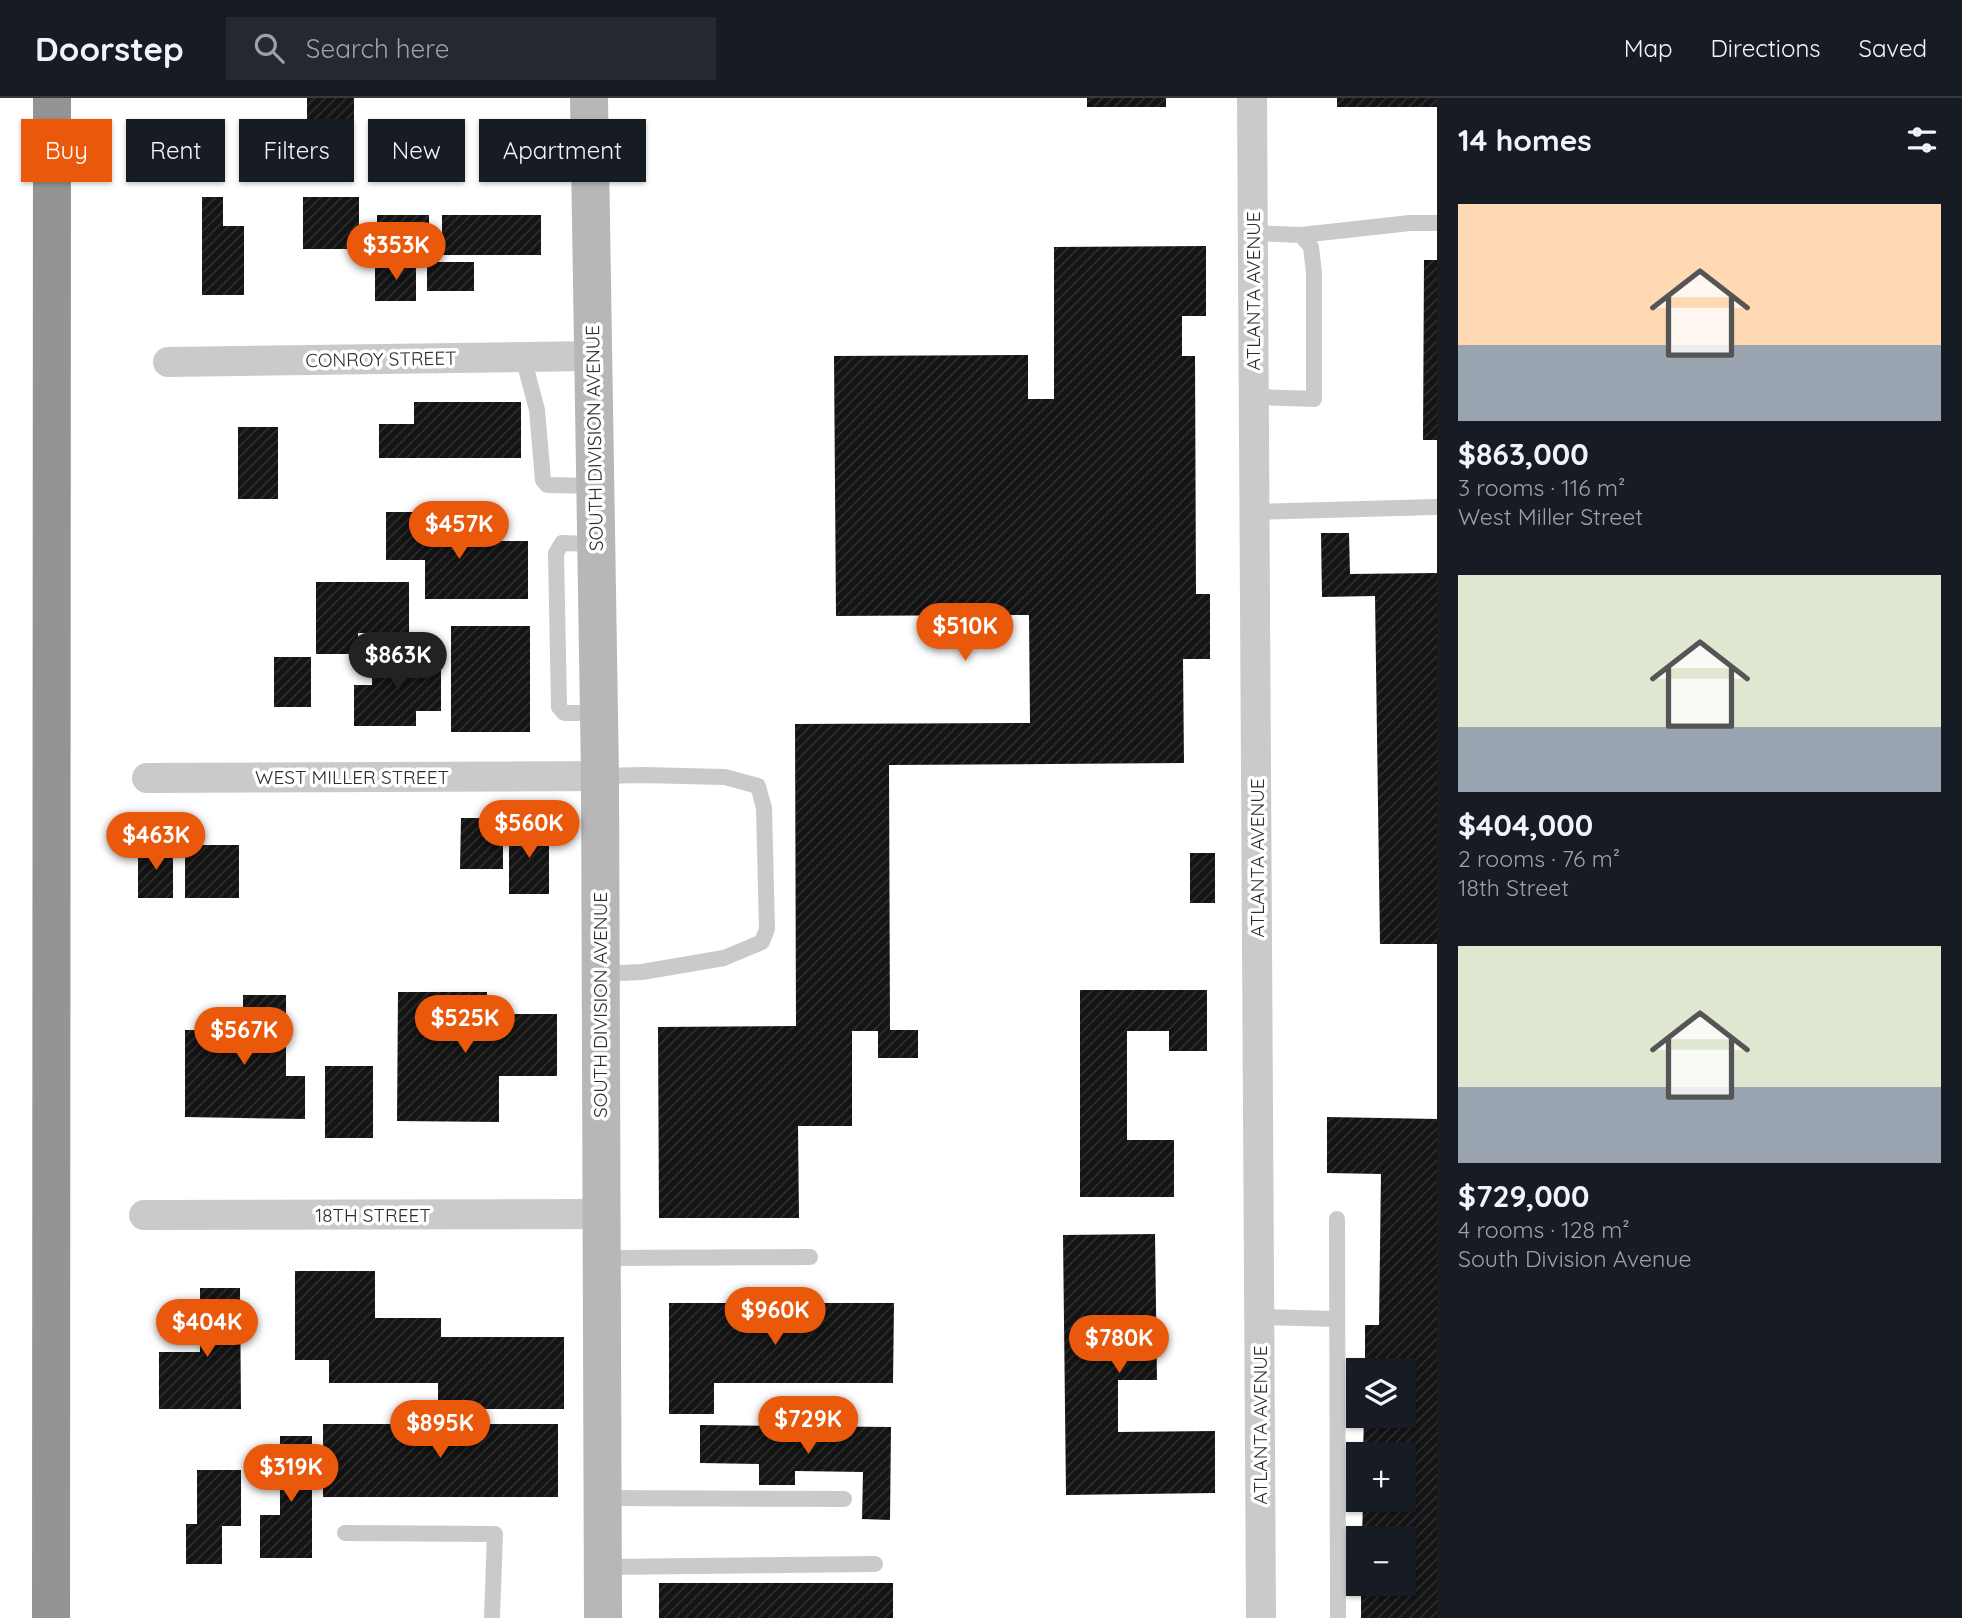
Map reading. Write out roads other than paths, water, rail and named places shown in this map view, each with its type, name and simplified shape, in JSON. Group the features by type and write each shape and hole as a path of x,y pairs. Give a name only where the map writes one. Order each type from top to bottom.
{"highway":[{"path":"51,1618 52,98"}],"street":[{"name":"SOUTH DIVISION AVENUE","path":"589,98 600,776 603,1618"},
{"name":"ATLANTA AVENUE","path":"1252,98 1261,1618"},
{"name":"CONROY STREET","path":"168,362 593,356"},
{"name":"WEST MILLER STREET","path":"147,778 600,776"},
{"name":"18TH STREET","path":"144,1215 601,1214"}],"lane":[{"path":"1253,233 1301,235 1410,223 1437,223"},
{"path":"1254,397 1314,399 1314,273 1311,247 1301,235"},
{"path":"523,357 537,410 543,480 547,485 595,486"},
{"path":"1255,512 1437,507"},
{"path":"600,776 725,777 758,786 765,808 767,929 762,943 724,958 642,972 600,974"},
{"path":"1336,1219 1338,1618"},
{"path":"601,1258 810,1257"},
{"path":"1259,1317 1337,1319"},
{"path":"602,1498 844,1499"},
{"path":"345,1533 495,1534 492,1618"},
{"path":"602,1567 875,1564"}]}
